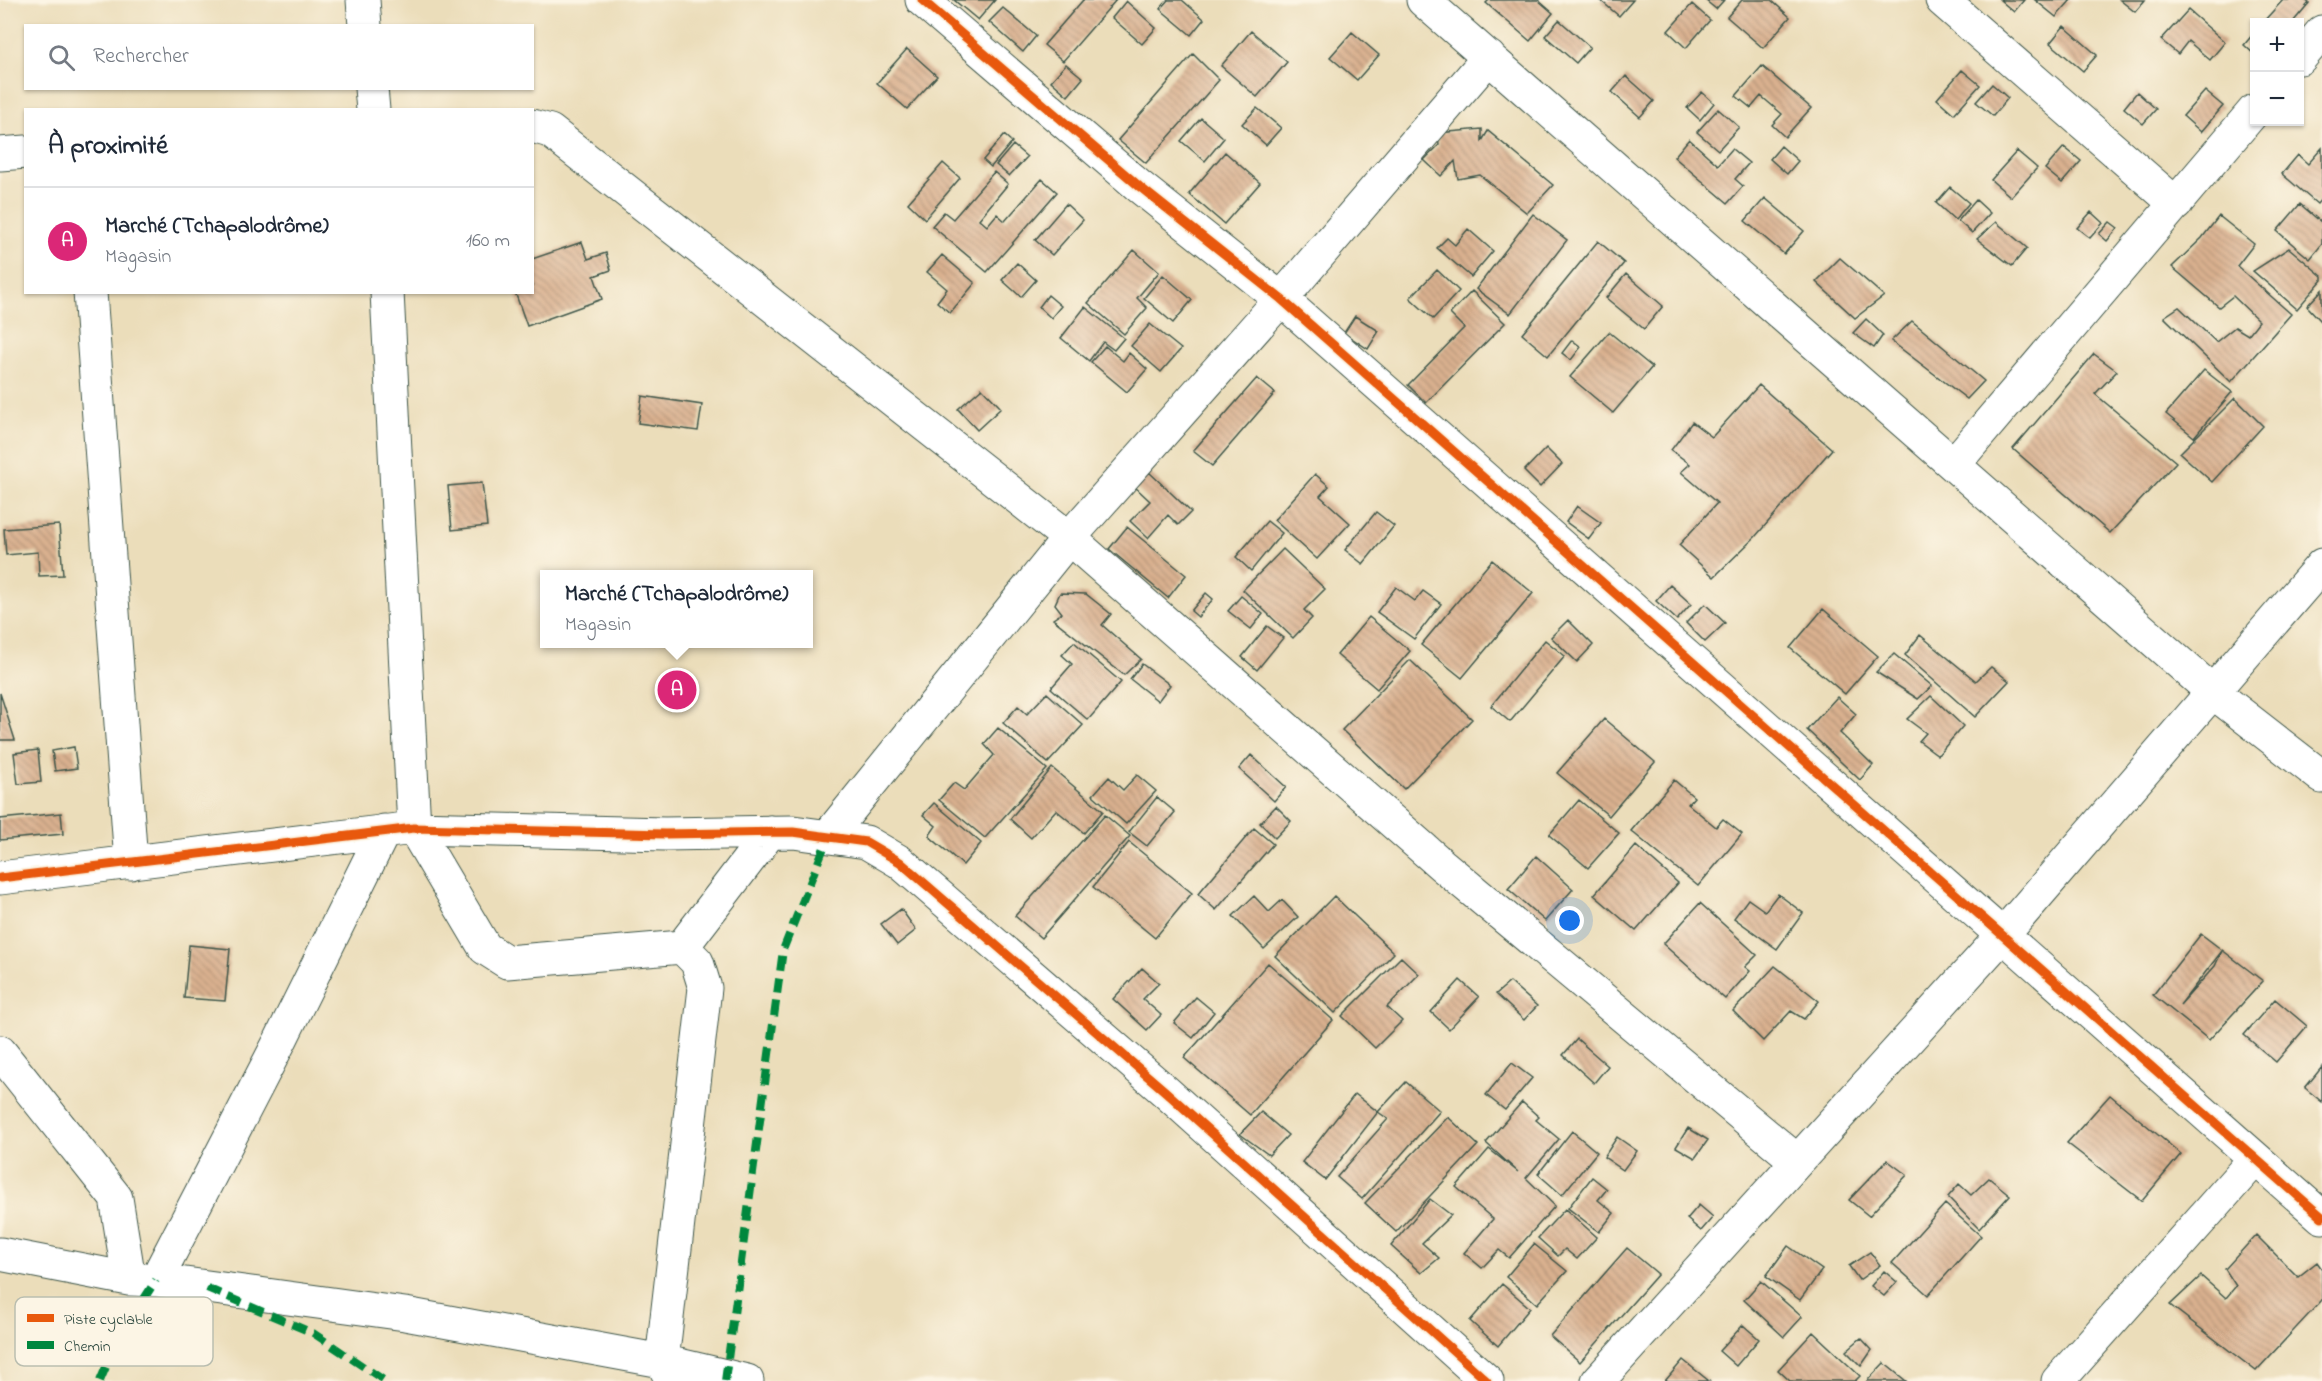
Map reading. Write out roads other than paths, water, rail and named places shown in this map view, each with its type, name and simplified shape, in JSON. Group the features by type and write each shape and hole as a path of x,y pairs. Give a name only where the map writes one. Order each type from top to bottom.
{"street":[{"path":"363,0 365,24"},
{"path":"922,0 1140,187 1281,299 2322,1217"},
{"path":"1422,0 2214,693 2322,777"},
{"path":"1942,0 2176,204"},
{"path":"2304,53 2322,32"},
{"path":"829,835 1069,538 1281,299 1488,57"},
{"path":"371,90 373,108"},
{"path":"1954,464 2250,116"},
{"path":"534,127 550,131 1069,538 1442,865 1797,1161"},
{"path":"0,154 24,152"},
{"path":"90,294 131,863"},
{"path":"142,1280 399,830 387,294"},
{"path":"1598,1381 2002,936 2214,693 2322,565"},
{"path":"399,830 485,948 507,962 682,947 770,832"},
{"path":"0,878 399,830 665,834 770,832 829,835 866,842 900,862 1166,1092 1487,1381"},
{"path":"667,1371 705,988 697,962 682,947"},
{"path":"0,1052 116,1198 142,1280"},
{"path":"2058,1381 2255,1159"},
{"path":"0,1254 142,1280 405,1314 667,1371 747,1381"}],"place":[{"name":"Marché (Tchapalodrôme)","path":"677,690"}]}
